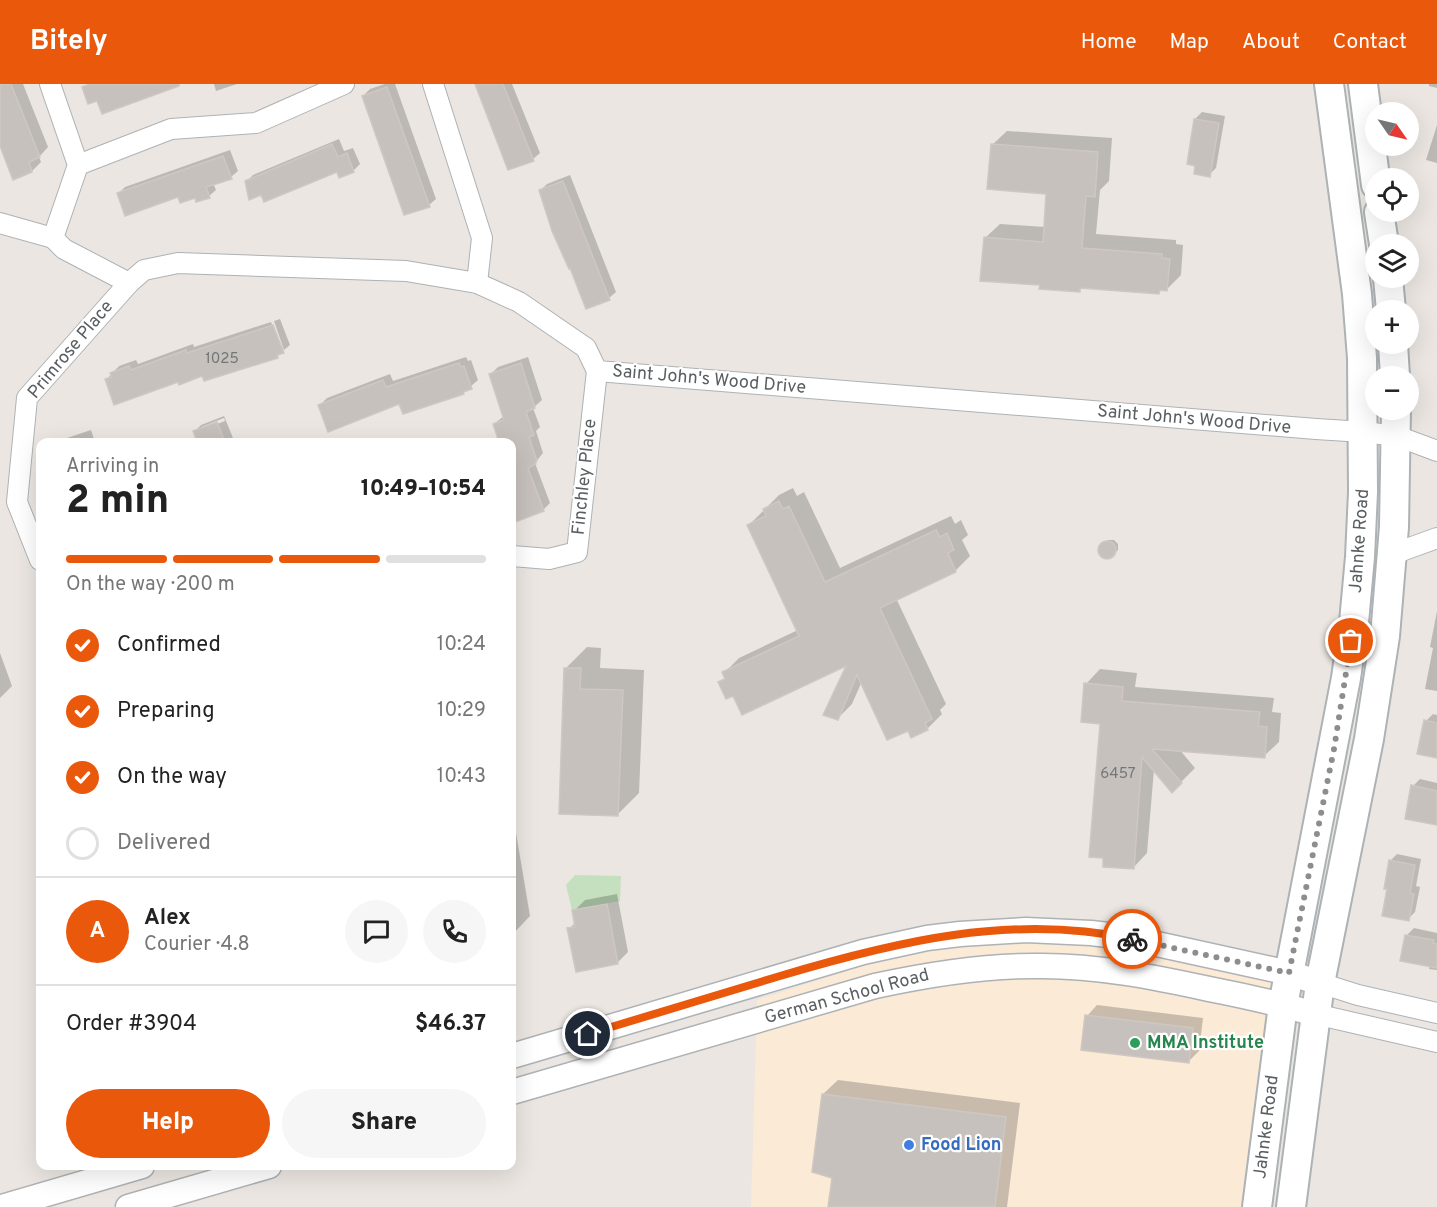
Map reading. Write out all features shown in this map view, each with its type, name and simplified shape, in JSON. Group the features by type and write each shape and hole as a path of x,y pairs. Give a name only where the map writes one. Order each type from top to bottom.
{"main road":[{"name":"Jahnke Road","path":"1257,1207 1283,1005 1334,749 1349,656 1360,557 1364,492 1363,368 1357,294 1329,84"},
{"path":"1363,84 1374,168"},
{"name":"Jahnke Road","path":"1290,1207 1320,983 1378,689 1392,556 1396,423"}],"street":[{"path":"50,84 78,165 53,238"},
{"path":"78,165 171,129 256,123 344,84"},
{"path":"433,84 482,238 477,283"},
{"path":"0,223 53,238 64,249 129,283"},
{"name":"Saint John's Wood Drive","path":"129,283 144,270 178,263 406,270 477,283 519,302 586,348 597,371 1304,429 1364,432 1396,423 1437,451"},
{"name":"Primrose Place","path":"36,550 17,501 27,398 129,283"},
{"name":"Finchley Place","path":"516,556 549,559 577,552 597,371"},
{"path":"1392,556 1437,538"},
{"name":"German School Road","path":"516,1055 863,952 927,938 1026,930 1125,937 1289,973 1358,995 1437,1013"},
{"name":"German School Road","path":"516,1091 875,986 947,972 1011,966 1079,968 1134,974 1283,1005 1437,1042"},
{"path":"2,1207 128,1170"},
{"path":"128,1207 255,1170"}],"shaded area":[{"path":"1080,929 1302,971 1267,1207 751,1207 757,1000 965,933"}],"green space":[{"path":"575,875 621,876 620,901 572,910 566,885"}],"building":[{"path":"0,84 11,84 40,157 29,162 32,172 13,180 0,146"},
{"path":"90,84 179,84 179,86 102,114 97,101 88,104 82,87"},
{"path":"475,84 503,84 534,161 508,170"},
{"path":"387,87 430,207 404,215 362,96"},
{"path":"1194,119 1219,123 1210,177 1194,174 1195,166 1187,164"},
{"path":"332,144 338,157 347,153 354,172 339,178 337,172 264,202 261,195 249,200 245,181"},
{"path":"991,144 1098,152 1095,197 1086,196 1082,248 1162,254 1162,258 1170,259 1167,291 1160,290 1159,294 1080,288 1080,292 1039,289 1040,285 980,281 984,237 1043,242 1046,194 987,189"},
{"path":"223,156 232,179 206,187 210,198 196,202 195,198 180,203 178,197 125,216 117,193"},
{"path":"563,181 610,300 586,309 552,231 539,190"},
{"path":"273,325 284,353 277,355 278,358 204,381 202,376 179,385 178,382 114,405 105,379 112,377 110,373 129,366 131,370 186,350 187,353"},
{"path":"459,363 461,367 464,366 472,389 463,392 464,394 403,414 399,404 328,432 318,405 383,380 386,387"},
{"path":"521,363 535,408 526,412 534,435 529,437 537,461 528,468 544,511 516,522 516,438 498,438 493,424 504,420 489,374"},
{"path":"217,422 223,438 196,438 193,431"},
{"path":"779,501 783,509 789,506 825,582 936,530 940,537 947,533 954,550 948,553 956,572 880,608 932,719 925,723 928,730 911,738 908,731 887,740 857,675 838,720 823,715 846,666 742,715 733,696 726,699 718,682 725,679 722,672 799,636 747,525 766,516 763,509"},
{"path":"1107,541 1113,544 1116,550 1113,556 1107,559 1101,556 1098,550 1101,544"},
{"path":"564,668 581,668 580,689 623,690 618,816 559,814"},
{"path":"1084,683 1123,687 1122,701 1260,712 1258,726 1267,727 1265,758 1152,749 1182,783 1172,793 1142,757 1134,869 1103,867 1103,858 1089,857 1100,724 1081,722"},
{"path":"1424,720 1437,723 1437,758 1417,754"},
{"path":"1411,785 1437,791 1437,825 1405,819"},
{"path":"1389,860 1415,865 1410,893 1414,894 1409,921 1382,916"},
{"path":"607,904 618,964 576,972 567,928 575,927 572,910"},
{"path":"1405,935 1434,940 1433,943 1437,944 1437,968 1400,961"},
{"path":"1085,1015 1193,1028 1189,1063 1081,1050"},
{"name":"Food Lion","path":"822,1094 1006,1117 995,1207 828,1207 832,1178 812,1172"}],"way so far":[{"path":"1132,939 1289,973 1334,749 1351,641"}],"place":[{"name":"MMA Institute","path":"1135,1043"},
{"name":"Food Lion","path":"909,1145"}],"route":[{"path":"588,1034 863,952 927,938 1026,930 1091,933 1132,939"}]}
